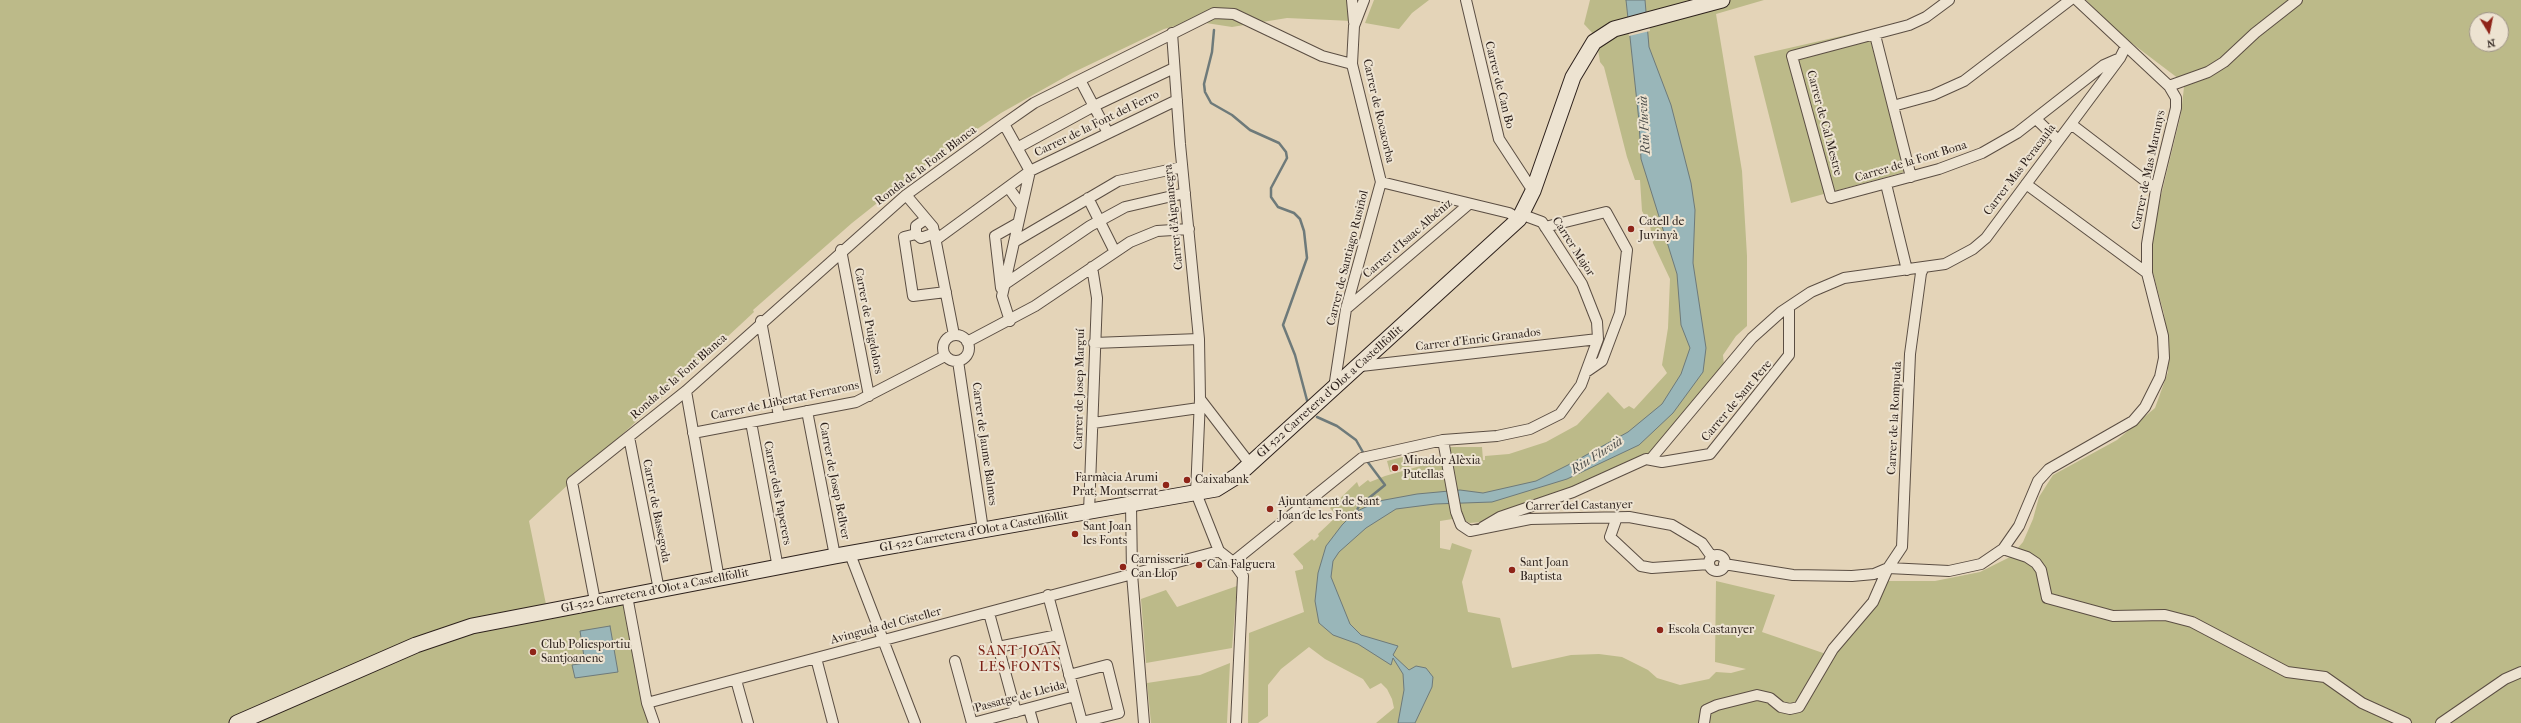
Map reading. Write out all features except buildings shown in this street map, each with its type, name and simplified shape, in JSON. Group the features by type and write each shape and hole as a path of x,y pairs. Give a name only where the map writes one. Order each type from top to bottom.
{"street":[{"path":"1352,0 1354,26"},
{"name":"Carrer de Rocacorba","path":"1364,0 1354,26 1352,64 1381,182"},
{"name":"Carrer de Can Bo","path":"1466,0 1499,139 1533,191"},
{"name":"GI-522 Carretera d'Olot a Castellfollit","path":"237,723 416,644 472,626 595,601 778,568 835,556 1196,493 1216,488 1237,476 1334,388 1361,366 1521,217 1533,191 1573,77 1590,47 1605,32 1722,0"},
{"path":"1911,177 1875,35 1914,22 1949,0"},
{"path":"1893,106 1932,95 1964,80 2070,0"},
{"path":"2077,0 2169,86 2184,82 2219,65 2255,33 2297,0"},
{"name":"Ronda de la Font Blanca","path":"595,601 572,482 686,391 761,321 906,194 1004,124 1034,103 1214,13 1234,14 1322,56 1352,64"},
{"name":"Carrer d'Aiguanegra","path":"1172,33 1182,167 1199,339 1200,404 1196,493"},
{"name":"Carrer de Cal Mestre","path":"1831,198 1792,56 1875,35"},
{"name":"Carrer Mas Peracaula","path":"1907,270 1945,264 1973,249 1986,238 2120,58 2126,46"},
{"name":"Carrer de la Font Bona","path":"1831,198 1911,177 1982,153 2036,119 2104,64 2120,58"},
{"path":"1017,148 1094,106 1174,68"},
{"path":"1080,80 1108,133"},
{"name":"Carrer de Mas Marunys","path":"1888,568 1949,571 1981,564 2003,549 2018,526 2038,481 2049,469 2133,420 2145,407 2154,393 2160,377 2164,350 2163,336 2147,273 2147,244 2156,189 2176,108 2176,98 2169,86"},
{"name":"Carrer de la Font del Ferro","path":"936,236 1030,171 1177,100"},
{"path":"2036,119 2058,140"},
{"path":"1002,296 1021,205 1030,171 1004,124"},
{"path":"2071,124 2156,189"},
{"path":"1014,242 1118,180 1182,167"},
{"name":"Carrer Major","path":"1381,182 1542,222 1582,284 1597,322 1598,339 1581,385 1560,414 1524,431 1444,443"},
{"name":"Carrer de Santiago Rusiñol","path":"1334,388 1346,309 1381,182"},
{"path":"1650,460 1752,338 1781,312 1811,292 1831,282 1844,278 1907,270 1886,184"},
{"path":"2026,184 2147,273"},
{"path":"1008,187 1021,205"},
{"path":"1005,284 1099,221 1125,207 1185,193"},
{"path":"906,194 926,219 936,236 954,335"},
{"path":"1088,198 1115,252"},
{"name":"Carrer d'Isaac Albéniz","path":"1346,309 1469,204"},
{"path":"1545,227 1606,212 1627,250 1620,313 1602,361 1586,372"},
{"path":"916,234 916,226 926,219"},
{"path":"1010,321 1002,296 994,236 1018,223"},
{"path":"967,342 1010,321 1130,242 1157,231 1189,229"},
{"path":"916,234 921,238 936,236"},
{"path":"916,234 904,237 913,296 946,292"},
{"name":"Carrer de Puigdolors","path":"841,250 869,396"},
{"name":"Carrer de Josep Marguí","path":"1089,512 1093,423 1094,343 1097,298 1092,267"},
{"name":"Carrer de la Rompuda","path":"1704,723 1706,710 1717,705 1757,695 1770,698 1780,707 1790,709 1799,708 1833,649 1873,602 1888,568 1902,547 1910,354 1921,273 1924,268"},
{"name":"Carrer de Sant Pere","path":"1444,443 1456,512 1461,525 1470,531 1483,527 1500,517 1573,492 1646,459 1662,462 1710,454 1782,366 1789,355 1789,308"},
{"path":"761,321 779,416"},
{"path":"954,335 962,337 967,342 969,350 965,357 958,361 951,360 945,356 942,348 946,339 954,335"},
{"path":"1094,343 1199,339"},
{"name":"Carrer d'Enric Granados","path":"1361,366 1598,339"},
{"name":"Carrer de Llibertat Ferrarons","path":"693,433 856,402 945,356"},
{"name":"Carrer de Jaume Balmes","path":"958,361 983,530"},
{"path":"686,391 719,579"},
{"path":"1093,423 1200,404 1250,464"},
{"name":"Carrer de Josep Bellver","path":"807,411 835,556"},
{"name":"Carrer dels Paperers","path":"751,422 778,568"},
{"name":"Carrer de Bassegoda","path":"629,437 659,590"},
{"path":"1233,562 1362,458 1444,443"},
{"path":"1196,493 1219,551 1233,562 1243,576 1236,723"},
{"path":"1131,504 1132,574 1144,723"},
{"path":"1617,517 1610,536 1641,566 1652,568 1710,560 1719,556 1724,564 1793,575 1852,576 1874,574 1888,568"},
{"name":"Carrer del Castanyer","path":"1483,527 1530,518 1630,517 1672,525 1702,543 1710,560"},
{"path":"2003,549 2027,557 2036,563 2041,570 2047,598 2113,616 2165,614 2192,622 2287,672 2325,677 2362,703 2406,723"},
{"name":"Avinguda del Cisteller","path":"647,702 736,680 989,613 1048,595 1219,551"},
{"path":"850,554 882,641 915,723"},
{"path":"1048,595 1058,635 1069,675 1075,696 1082,722 1119,713 1107,665 1069,675"},
{"path":"627,596 647,702 654,723"},
{"path":"989,613 1016,712"},
{"path":"998,647 1058,635"},
{"path":"816,658 833,723"},
{"path":"955,661 972,723"},
{"path":"2441,723 2505,679 2521,672"},
{"path":"736,680 748,723"},
{"name":"Passatge de Lleida","path":"972,723 1075,696"},
{"path":"1029,708 1033,723"}],"shaded area":[{"path":"0,0 1358,0 1352,21 1287,18 1232,27 1206,23 1183,24 1164,29 1072,73 1001,113 934,158 852,223 753,310 754,312 529,521 549,619 628,602 654,723 0,723"},
{"path":"1374,0 1429,0 1412,13 1399,29 1365,23"},
{"path":"1590,0 1764,0 1716,14 1742,171 1747,256 1747,326 1736,336 1723,355 1724,365 1657,447 1642,458 1574,490 1481,522 1470,523 1459,518 1440,521 1440,548 1450,550 1452,543 1472,550 1462,582 1468,612 1500,618 1512,668 1571,655 1599,654 1622,657 1648,670 1657,678 1680,685 1709,679 1716,672 1731,673 1746,669 1715,662 1716,581 1775,595 1762,632 1826,654 1866,605 1878,581 1935,581 1980,572 2010,557 2023,542 2033,519 2039,497 2053,475 2117,440 2155,408 2168,372 2168,351 2164,314 2152,269 2150,251 2153,228 2181,114 2184,87 2183,82 2121,35 2086,0 2521,0 2521,723 1376,723 1394,708 1392,699 1387,689 1381,683 1370,689 1363,679 1325,659 1309,647 1281,669 1268,685 1268,716 1258,723 1248,723 1249,633 1304,612 1295,571 1303,569 1303,566 1293,554 1312,539 1314,541 1319,536 1318,534 1337,516 1330,508 1357,482 1359,487 1368,480 1370,482 1385,476 1431,463 1431,460 1443,458 1448,447 1482,447 1483,460 1485,460 1485,456 1509,454 1546,442 1577,425 1608,392 1624,409 1629,406 1634,409 1667,373 1662,365 1668,328 1670,279 1653,243 1650,225 1642,211 1640,180 1635,180 1627,157 1604,67 1600,62 1596,37 1584,24"},
{"path":"1868,30 1904,172 1791,203 1754,56"},
{"path":"1414,454 1416,465 1390,472 1387,461"},
{"path":"1237,586 1232,648 1146,663 1141,599 1166,590 1177,607"},
{"path":"1230,663 1227,723 1151,723 1147,683 1200,675"}],"water":[{"name":"Riu Fluvià","path":"1626,0 1645,0 1649,47 1671,105 1691,183 1695,210 1693,263 1706,348 1703,372 1673,413 1639,445 1567,479 1492,502 1435,504 1396,509 1366,528 1339,552 1333,561 1331,577 1350,624 1361,635 1398,646 1393,655 1409,670 1416,666 1426,668 1433,677 1432,687 1415,723 1398,723 1404,690 1403,674 1393,658 1391,665 1358,644 1333,635 1319,623 1315,601 1318,573 1326,546 1342,525 1355,512 1379,501 1417,494 1460,490 1483,493 1536,481 1568,465 1628,432 1662,404 1681,374 1690,348 1681,325 1677,274 1641,159 1639,121"},
{"path":"610,626 618,672 575,678 572,665 585,663 580,631"}],"pier":[{"path":"1648,14 1650,31 1629,36 1627,19"}],"waterway":[{"path":"1214,30 1212,52 1204,84 1205,92 1211,103 1232,115 1250,130 1279,143 1286,152 1287,158 1271,188 1271,197 1278,207 1294,213 1300,219 1304,231 1307,258 1283,325 1295,355 1308,404"},
{"path":"1317,417 1337,426 1356,440 1364,454"},
{"path":"1355,514 1359,506 1385,485 1367,461"}],"place":[{"name":"Catell de Juvinyà","path":"1631,229"},
{"name":"Mirador Alèxia Putellas","path":"1395,468"},
{"name":"Caixabank","path":"1187,480"},
{"name":"Farmàcia Arumi Prat, Montserrat","path":"1166,485"},
{"name":"Ajuntament de Sant Joan de les Fonts","path":"1270,509"},
{"name":"Sant Joan les Fonts","path":"1075,534"},
{"name":"Can Falguera","path":"1199,565"},
{"name":"Carnisseria Can Llop","path":"1123,567"},
{"name":"Sant Joan Baptista","path":"1512,570"},
{"name":"Escola Castanyer","path":"1660,630"},
{"name":"Club Poliesportiu Santjoanenc","path":"533,652"}],"district":[{"name":"SANT JOAN LES FONTS","path":"1020,660"}]}
